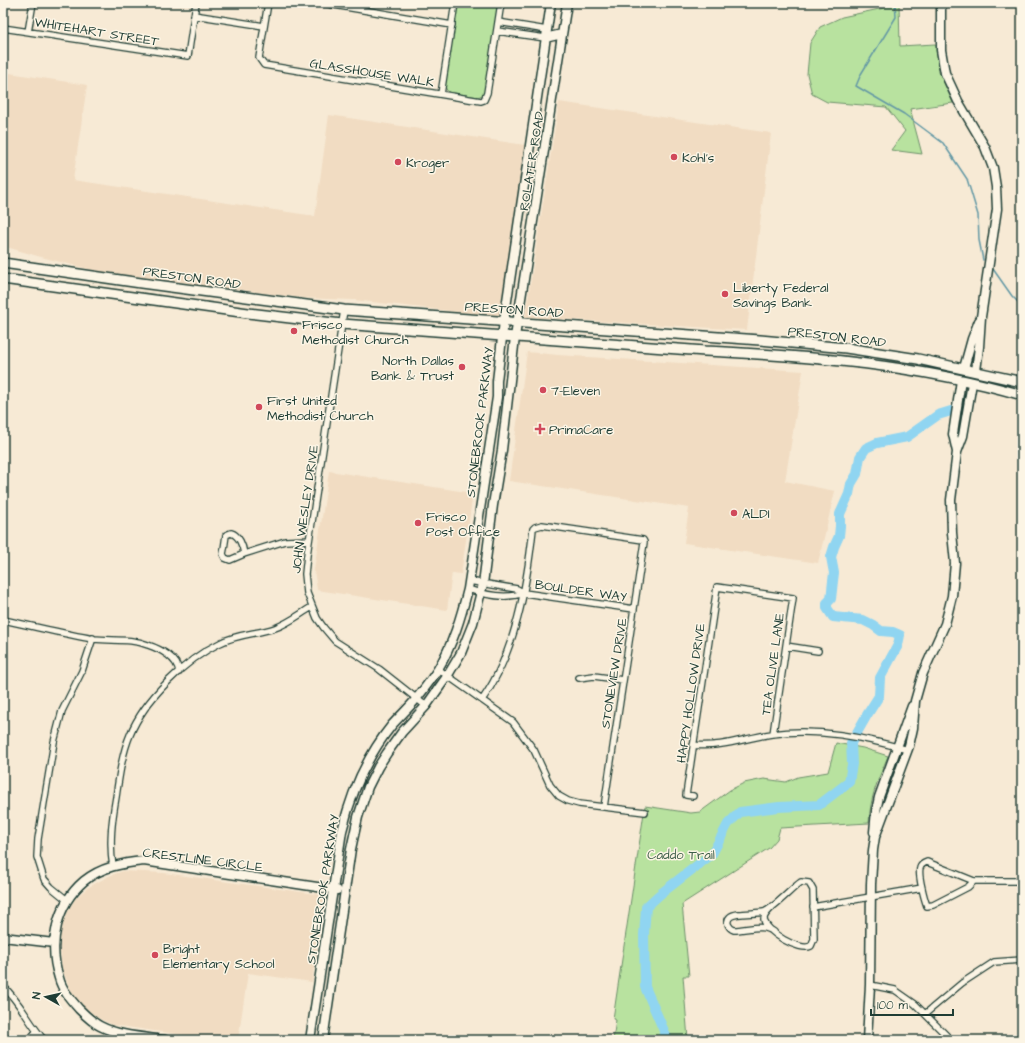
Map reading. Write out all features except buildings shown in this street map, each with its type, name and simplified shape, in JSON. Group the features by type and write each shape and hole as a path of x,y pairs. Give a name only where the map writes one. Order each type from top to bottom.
{"main road":[{"name":"ROLATER ROAD","path":"504,321 551,3"},
{"name":"ROLATER ROAD","path":"517,322 567,3"},
{"path":"875,837 874,829 879,797 916,697 923,673 942,630 952,596 955,563 951,500 957,452 963,436 972,383 976,371 981,317 997,209 993,168 985,147 958,101 945,73 941,45 941,3"},
{"path":"546,34 562,34"},
{"path":"528,155 544,157"},
{"path":"517,227 532,228"},
{"name":"PRESTON ROAD","path":"3,264 344,310 812,345 880,353 964,368 1022,382"},
{"name":"PRESTON ROAD","path":"3,279 248,313 342,324 862,363 961,380 1022,395"},
{"path":"957,452 953,434 961,380 972,339 981,317"},
{"name":"STONEBROOK PARKWAY","path":"310,1040 342,831 347,810 357,783 377,746 392,725 417,698 438,669 456,633 462,617 497,397 504,321"},
{"name":"STONEBROOK PARKWAY","path":"323,1040 354,834 368,787 387,752 402,732 426,706 448,675 461,653 474,622 483,584 502,450 517,322"},
{"path":"643,346 645,332"},
{"path":"811,358 812,345"},
{"path":"489,447 502,450"},
{"path":"481,503 493,505"},
{"path":"867,1040 870,985 871,864 875,837 908,750 912,734 916,697"},
{"path":"362,774 372,779"},
{"path":"357,783 368,787"},
{"name":"CRESTLINE CIRCLE","path":"165,1040 117,1032 99,1026 86,1016 70,999 59,980 55,960 54,943 60,915 67,900 84,881 97,872 113,866 144,861 345,891"},
{"path":"3,937 54,943"}],"street":[{"path":"28,32 32,3"},
{"path":"196,3 194,15 264,26 268,3"},
{"path":"322,3 452,25"},
{"path":"441,94 455,3"},
{"path":"501,3 497,31 546,34"},
{"name":"WHITEHART STREET","path":"3,28 188,56 194,15"},
{"path":"498,22 546,34"},
{"name":"GLASSHOUSE WALK","path":"264,26 259,58 264,65 477,100 484,100 486,97 497,31"},
{"name":"JOHN WESLEY DRIVE","path":"344,310 307,555 305,583 307,593 317,618 335,641 379,670 426,706"},
{"name":"STONEVIEW DRIVE","path":"524,593 533,529 537,525 640,539 644,542 604,808"},
{"path":"244,554 243,549 234,534 231,533 226,535 223,554 225,558 230,560 285,541 309,540"},
{"name":"BOULDER WAY","path":"468,585 483,584 517,589 524,593 634,609"},
{"name":"BOULDER WAY","path":"468,585 481,593 515,596 524,593"},
{"name":"TEA OLIVE LANE","path":"716,587 793,598 773,734"},
{"name":"HAPPY HOLLOW DRIVE","path":"693,796 686,795 716,587"},
{"path":"482,700 490,690 501,666 524,593"},
{"path":"113,866 110,842 121,766 130,735 144,709 165,684 199,656 219,643 228,639 275,628 287,623 312,607"},
{"path":"3,620 109,641 134,641 148,644 159,649 170,657 179,667 179,672"},
{"path":"67,900 44,879 37,857 38,839 57,728 62,712 82,671 93,638"},
{"path":"786,646 818,651"},
{"path":"438,669 513,722 534,750 550,785 559,796 568,801 604,808 645,812"},
{"path":"580,678 594,676 623,680"},
{"path":"693,745 721,745 773,734 826,732 884,743 908,750"},
{"path":"974,881 968,887 933,905 927,906 919,869 922,864 927,862 974,881 1022,881"},
{"path":"801,882 809,883 813,890 813,907 814,941 810,947 804,948 792,944 769,929 763,927 734,930 730,928 728,923 729,919 733,916 768,910 801,882"},
{"path":"813,907 922,888"},
{"path":"773,906 765,915 764,919 766,924 774,932"},
{"path":"925,1014 962,983 994,962 1022,960"},
{"path":"870,985 895,990 915,1004 951,1040"},
{"path":"3,986 15,998 36,1032 44,1040"},
{"path":"29,1040 36,1032"},
{"path":"1015,1040 1022,1037"}],"shaded area":[{"path":"3,72 87,85 73,180 315,216 329,115 525,145 501,317 354,300 303,298 96,271 3,246"},
{"path":"559,102 771,133 747,330 525,317"},
{"path":"527,352 803,371 785,481 835,491 818,563 684,543 689,508 509,481"},
{"path":"329,471 473,493 461,574 452,573 447,610 317,590 314,570"},
{"name":"Bright Elementary School","path":"123,871 164,873 323,895 324,901 312,982 248,973 238,1040 218,1040 113,1025 98,1018 83,1006 72,993 62,969 59,941 62,925 75,899 87,888 109,876"}],"green space":[{"path":"458,3 498,3 484,94 478,97 448,92 445,87"},
{"path":"884,3 899,3 900,46 935,44 937,47 939,72 953,103 910,109 922,154 891,150 905,131 886,107 827,102 812,94 807,74 810,43 820,27 842,17 884,8"},
{"name":"Caddo Trail","path":"836,743 863,748 888,756 873,796 869,823 780,828 777,839 769,848 682,904 689,976 683,976 688,1040 613,1040 616,1020 613,1019 645,806 691,813 700,812 730,790 744,783 764,779 786,782 798,777 828,772"}],"waterway":[{"path":"895,3 896,17 861,74 856,86 904,114 943,143 967,179 978,215 979,240 983,260"},
{"path":"993,269 1012,296 1022,306"},
{"path":"1019,364 1022,359"},
{"path":"668,1040 645,987 644,935 646,907 659,895 712,854 728,824 740,812 779,807 819,805 849,782 852,764 851,743 879,696 880,678 898,645 900,635 893,632 881,631 863,620 833,617 827,608 827,603 831,599 834,573 831,557 839,536 840,514 849,494 851,484 857,474 860,457 866,448 877,443 907,437 938,415 951,411"}],"place":[{"name":"Kohl's","path":"674,157"},
{"name":"Kroger","path":"398,162"},
{"name":"Liberty Federal Savings Bank","path":"725,294"},
{"name":"Frisco Methodist Church","path":"294,331"},
{"name":"North Dallas Bank & Trust","path":"462,367"},
{"name":"7-Eleven","path":"543,390"},
{"name":"First United Methodist Church","path":"259,407"},
{"name":"PrimaCare","path":"540,429"},
{"name":"ALDI","path":"734,513"},
{"name":"Frisco Post Office","path":"418,523"},
{"name":"Bright Elementary School","path":"155,955"}]}
